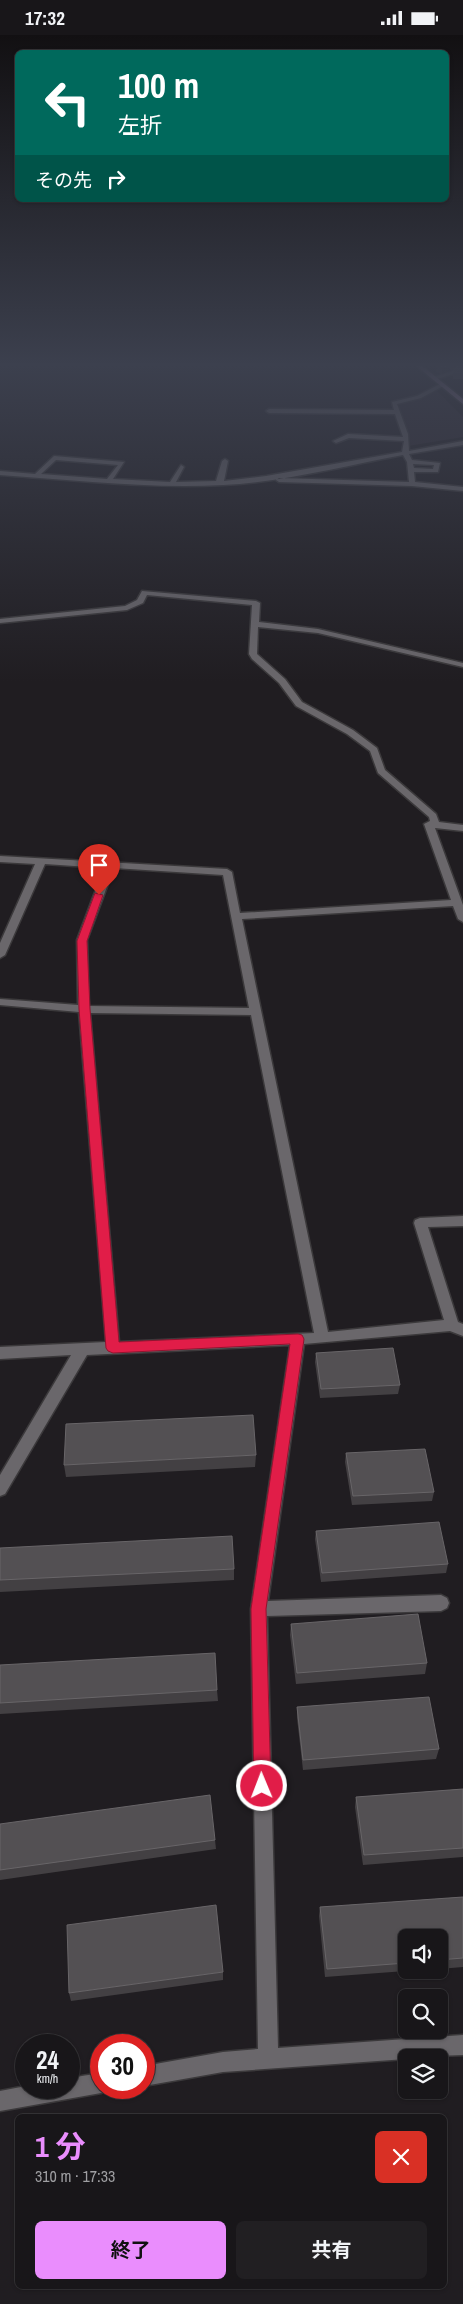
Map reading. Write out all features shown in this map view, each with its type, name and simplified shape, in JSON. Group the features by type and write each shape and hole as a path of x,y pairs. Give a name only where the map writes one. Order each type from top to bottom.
{"street":[{"path":"37,475 42,470"},
{"path":"109,481 117,470"},
{"path":"171,485 179,470"},
{"path":"219,483 223,470"},
{"path":"0,473 171,485 219,483 272,477 311,470"},
{"path":"412,483 411,470 436,470"},
{"path":"272,477 282,481 401,485 412,483 463,489"},
{"path":"0,621 127,608 140,601 145,593 256,603 252,654 256,659 282,681 299,704 350,732 374,750 381,771 433,816 434,824"},
{"path":"254,624 318,631 463,665"},
{"path":"463,828 429,824 463,919"},
{"path":"0,859 227,872 254,1012 322,1338"},
{"path":"0,955 42,860"},
{"path":"110,865 82,941 84,1009 113,1348"},
{"path":"236,916 457,903"},
{"path":"0,1002 84,1009 254,1012"},
{"path":"0,1353 322,1338 458,1328 420,1223 463,1221"},
{"path":"268,2060 259,1609 298,1339"},
{"path":"0,1489 82,1350"},
{"path":"259,1609 441,1603"},
{"path":"155,2073 223,2062 463,2045"},
{"path":"0,2101 90,2085"}],"building":[{"path":"393,1348 400,1385 321,1389 316,1353"},
{"path":"253,1415 256,1455 64,1465 66,1424"},
{"path":"425,1449 434,1492 353,1496 346,1453"},
{"path":"439,1522 448,1564 322,1573 316,1531"},
{"path":"232,1536 234,1569 0,1580 0,1548"},
{"path":"418,1614 427,1663 297,1673 291,1624"},
{"path":"215,1653 217,1690 0,1703 0,1665"},
{"path":"429,1697 439,1749 303,1760 297,1707"},
{"path":"463,1789 463,1848 364,1855 356,1797"},
{"path":"210,1795 215,1840 0,1870 0,1824"},
{"path":"463,1897 463,1958 448,1959 448,1929 398,1929 398,1964 327,1969 320,1907"},
{"path":"216,1905 223,1972 69,1993 67,1925"}],"route":[{"path":"99,895 82,941 84,1009 113,1348 298,1339 259,1609 262,1786"}]}
